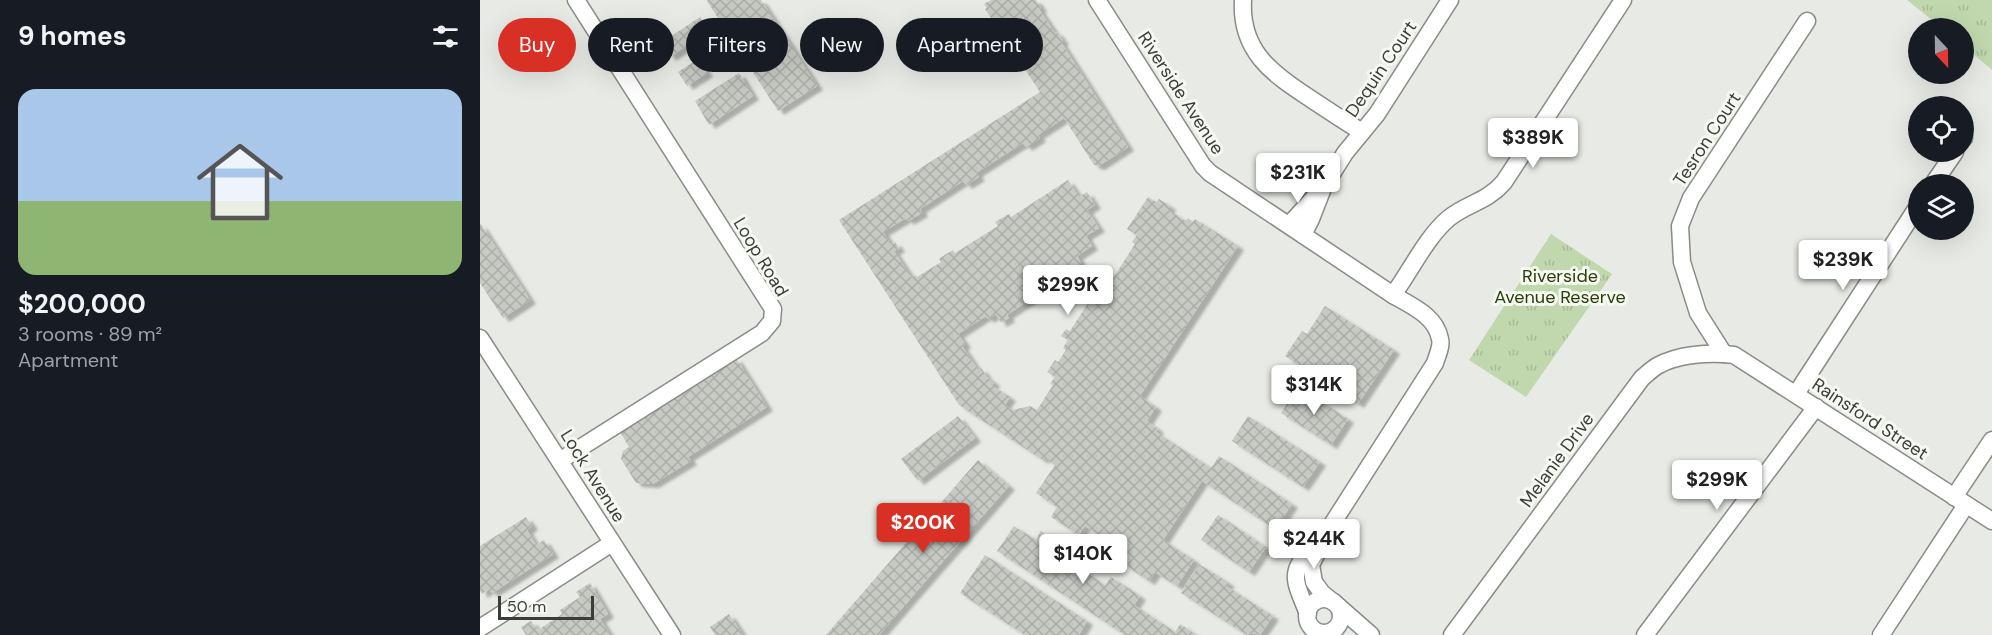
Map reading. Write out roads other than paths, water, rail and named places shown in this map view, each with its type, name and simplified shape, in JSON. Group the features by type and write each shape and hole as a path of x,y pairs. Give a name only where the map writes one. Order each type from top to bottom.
{"street":[{"name":"Loop Road","path":"561,460 762,333 771,321 773,309 576,0"},
{"name":"Riverside Avenue","path":"1097,0 1203,166 1210,173 1422,312 1434,323 1441,341 1436,363 1329,529 1311,565 1314,582 1322,592 1371,635"},
{"path":"1243,0 1243,16 1247,34 1266,66 1284,81 1362,132"},
{"name":"Dequin Court","path":"1296,230 1311,219 1323,188 1345,153 1377,114 1450,0"},
{"path":"1393,295 1441,225 1456,213 1488,198 1504,182 1623,0"},
{"name":"Tesron Court","path":"1724,354 1698,313 1691,296 1682,262 1680,226 1691,198 1807,21"},
{"path":"1796,394 1908,221"},
{"name":"Lock Avenue","path":"480,340 561,460 672,635"},
{"name":"Rainsford Street","path":"1724,354 1734,355 1992,521"},
{"name":"Melanie Drive","path":"1452,635 1642,378 1657,366 1673,360 1724,354"},
{"path":"1645,635 1816,407"},
{"path":"1881,635 1960,501 1992,440"},
{"name":"Riverside Avenue","path":"1307,615 1295,574 1300,560 1329,529"},
{"path":"480,628 612,543"},
{"path":"1299,635 1311,605 1316,601 1328,599 1340,612 1340,622 1329,632"},
{"path":"1307,615 1314,629 1323,633 1349,635"}],"park label":[{"name":"Riverside Avenue Reserve","path":"1560,286"}]}
